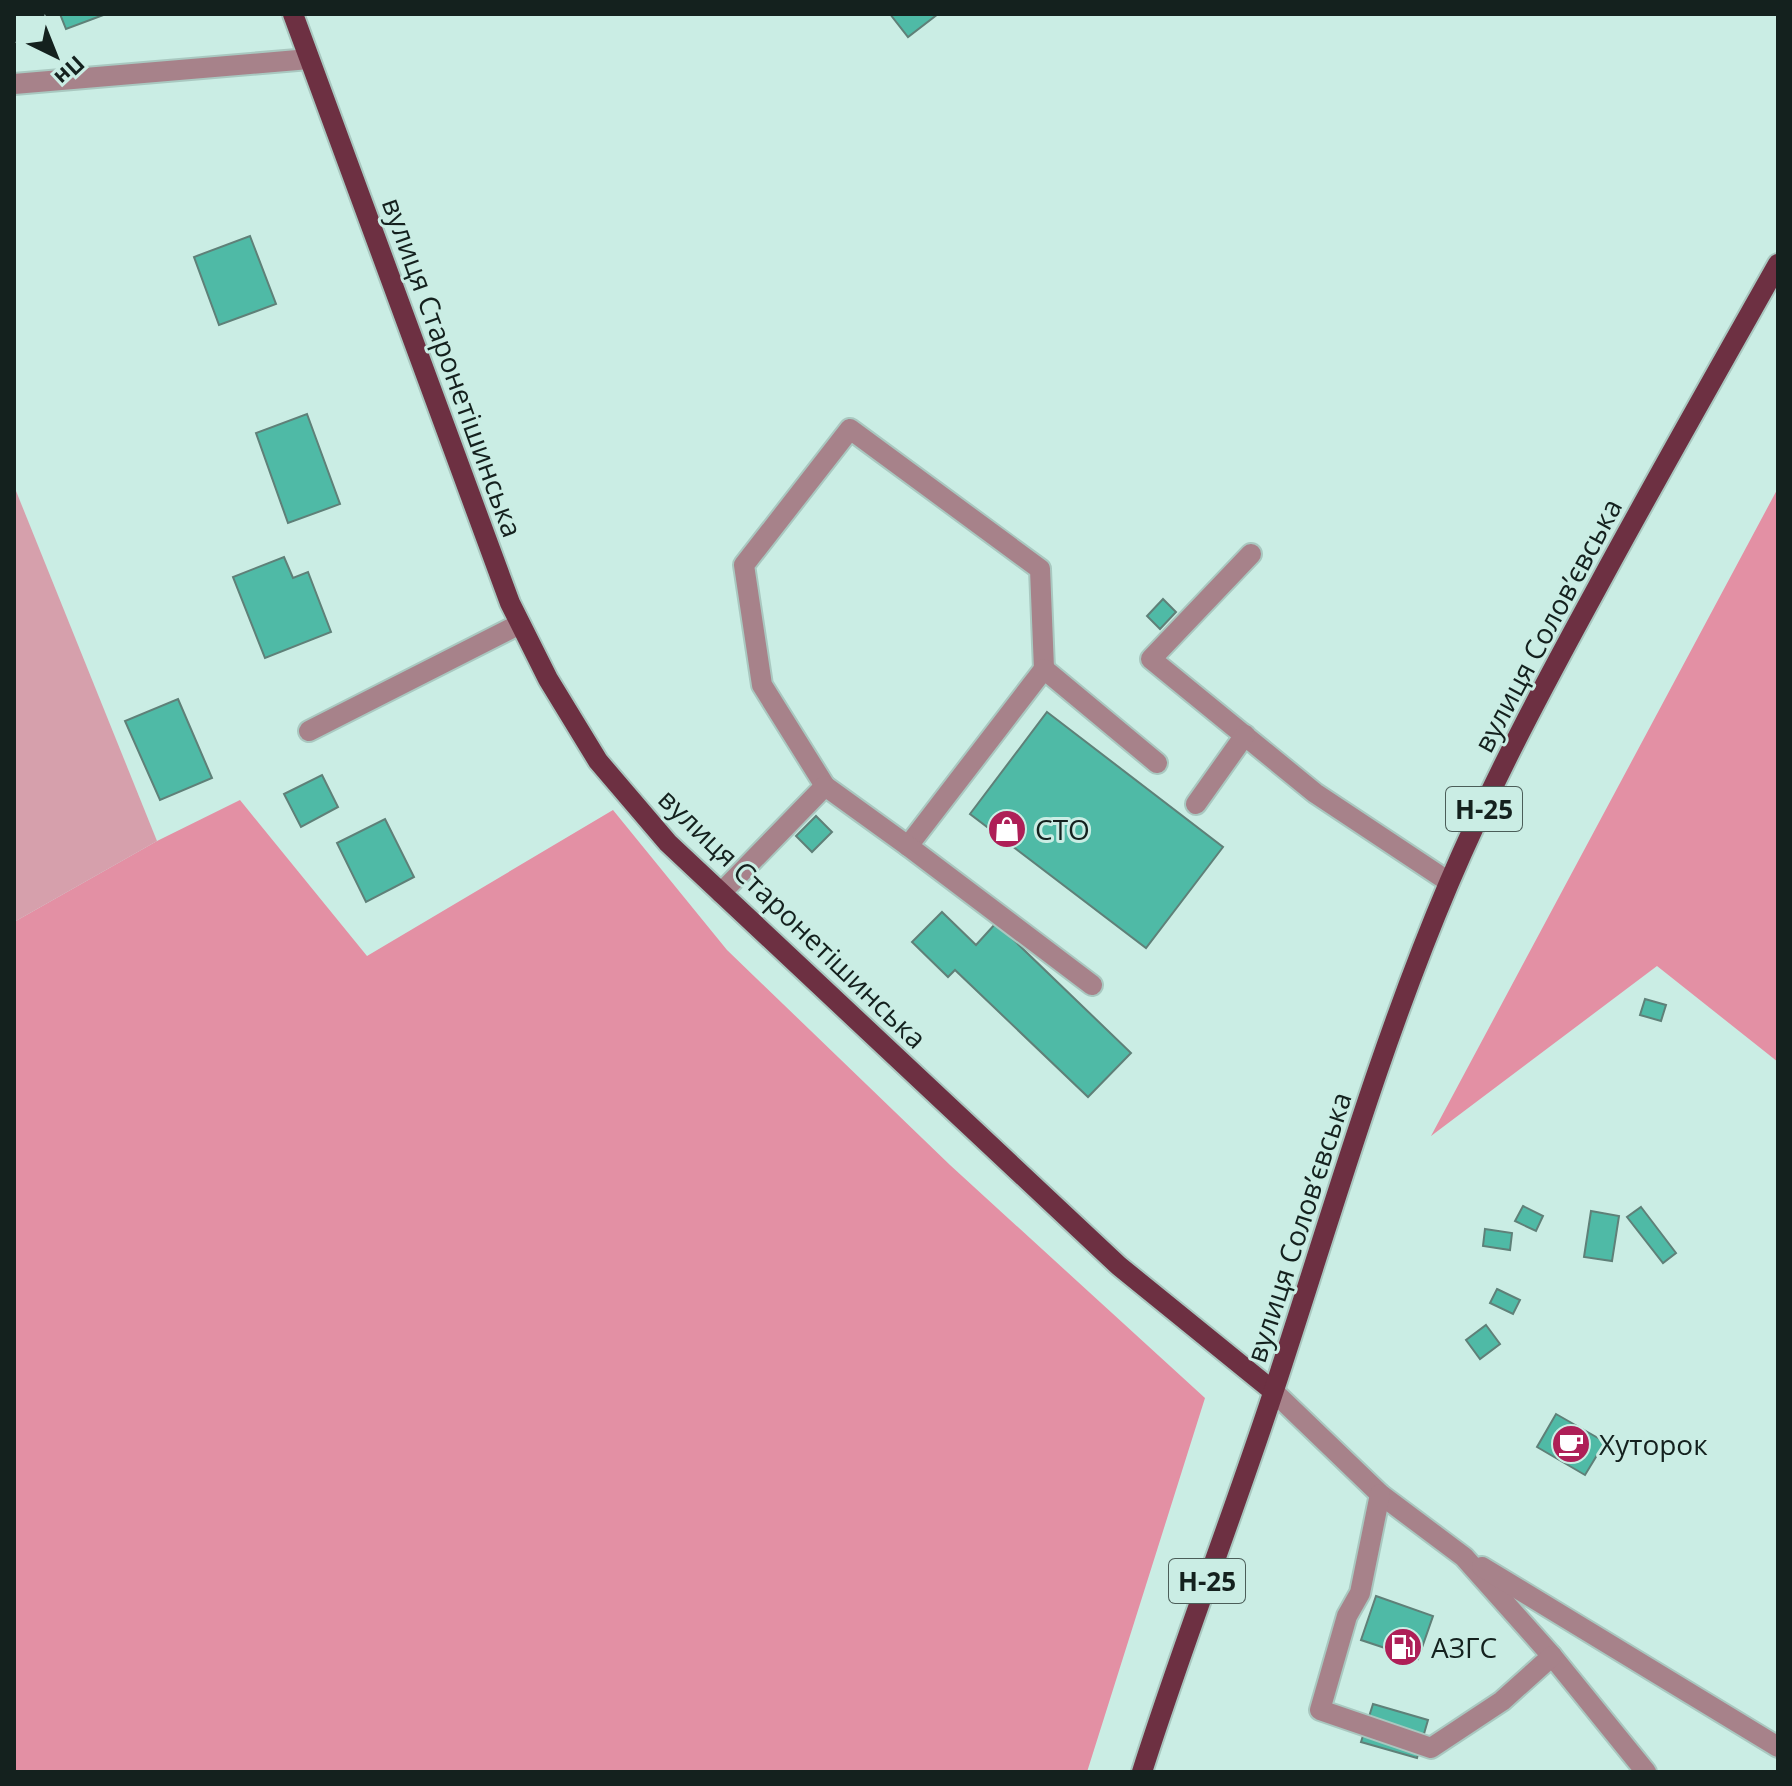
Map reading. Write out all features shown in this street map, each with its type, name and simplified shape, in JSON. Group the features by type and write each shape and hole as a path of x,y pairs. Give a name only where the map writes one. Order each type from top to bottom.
{"main road":[{"name":"вулиця Старонетішинська","path":"293,14 510,603 548,679 598,761 668,843 1119,1266 1273,1391"},
{"name":"вулиця Соловʼєвська","path":"1273,1391 1398,1015 1449,882 1526,718 1778,264"},
{"name":"Н-25","path":"1142,1772 1273,1391"}],"street":[{"path":"14,84 309,59"},
{"path":"908,846 1044,669 1040,569 850,429 744,565 762,685 825,786 1092,985"},
{"path":"1251,554 1151,659 1315,793 1449,882"},
{"path":"309,731 520,624"},
{"path":"1044,669 1157,763"},
{"path":"1196,804 1245,735"},
{"path":"721,893 825,786"},
{"path":"1273,1391 1380,1494 1464,1557 1778,1747"},
{"path":"1380,1494 1360,1593 1347,1616 1320,1710 1431,1748 1502,1701 1552,1656"},
{"path":"1464,1557 1552,1656 1646,1772"}],"shaded area":[{"path":"14,486 157,841 14,922"},
{"path":"1778,488 1778,1062 1657,966 1431,1136"},
{"path":"240,800 367,956 613,810 727,950 950,1165 1205,1398 1087,1772 14,1772 14,922 157,841"}],"building":[{"path":"60,14 106,14 66,29"},
{"path":"890,14 938,14 908,37"},
{"path":"250,236 276,304 219,325 194,257"},
{"path":"307,414 340,504 288,523 256,433"},
{"path":"284,557 293,578 308,572 331,632 265,658 233,577"},
{"path":"1163,599 1176,612 1160,629 1147,616"},
{"path":"178,699 212,778 160,800 125,721"},
{"path":"1047,712 1223,847 1146,948 970,814"},
{"path":"322,775 338,807 301,827 284,794"},
{"path":"816,816 832,832 812,852 796,836"},
{"path":"385,819 414,877 366,902 337,843"},
{"path":"942,912 976,945 996,923 1131,1053 1088,1097 955,970 948,977 912,942"},
{"path":"1645,999 1666,1005 1661,1021 1640,1015"},
{"path":"1523,1206 1543,1216 1536,1231 1515,1221"},
{"path":"1641,1207 1676,1253 1663,1263 1627,1217"},
{"path":"1591,1211 1619,1216 1612,1261 1584,1257"},
{"path":"1485,1229 1512,1233 1510,1250 1483,1246"},
{"path":"1497,1289 1520,1300 1513,1314 1490,1303"},
{"path":"1486,1325 1500,1344 1480,1359 1466,1340"},
{"name":"Хуторок","path":"1556,1414 1605,1442 1585,1475 1537,1447"},
{"path":"1376,1596 1433,1616 1418,1659 1361,1640"},
{"path":"1373,1704 1428,1720 1417,1758 1361,1742"}],"place":[{"name":"СТО","path":"1007,829"},
{"name":"Хуторок","path":"1571,1444"},
{"name":"АЗГС","path":"1403,1647"}]}
